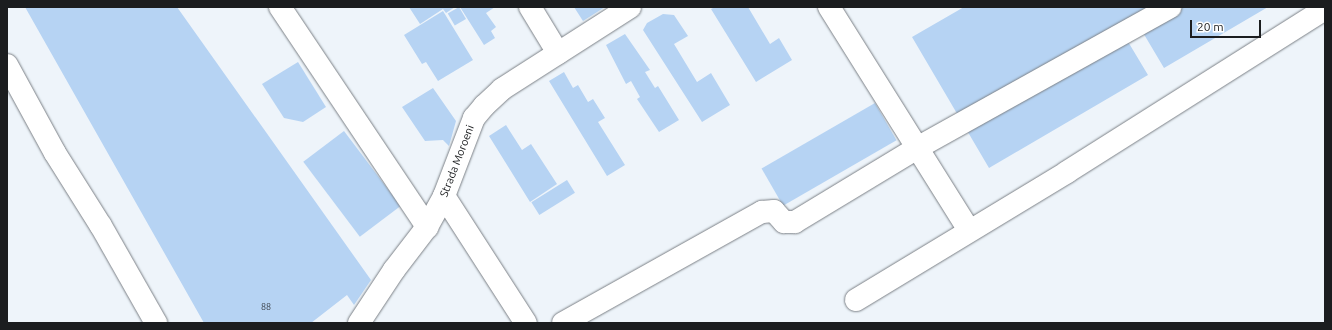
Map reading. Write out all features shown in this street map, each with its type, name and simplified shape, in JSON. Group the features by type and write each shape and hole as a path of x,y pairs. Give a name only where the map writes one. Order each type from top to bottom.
{"street":[{"path":"280,7 427,226"},
{"path":"530,7 558,53"},
{"name":"Strada Moroeni","path":"359,323 394,270 427,226 444,196 474,118 484,106 502,89 630,7"},
{"path":"829,7 969,230"},
{"path":"563,323 762,212 774,211 784,222 795,222 917,148 1170,7"},
{"path":"856,300 969,230 1067,172 1325,9"},
{"path":"7,65 55,153 101,226 156,323"},
{"path":"444,196 526,323"}],"building":[{"path":"25,7 177,7 371,280 354,305 347,295 311,323 204,323"},
{"path":"409,7 455,7 446,13 443,9 420,24"},
{"path":"459,7 466,19 455,26 448,14"},
{"path":"460,7 495,7 486,13 496,27 491,31 495,38 484,45"},
{"path":"574,7 605,7 583,21"},
{"path":"715,7 748,7 770,44 779,38 792,60 756,82 711,9"},
{"path":"964,7 1268,7 1164,68 1142,31 1127,40 1148,75 989,168 912,37"},
{"path":"443,11 473,60 438,81 426,62 422,64 404,35"},
{"path":"663,14 674,15 688,36 674,44 697,82 711,73 730,105 702,122 643,30 647,23"},
{"path":"625,34 650,70 645,72 655,88 658,86 679,120 659,132 637,99 640,97 631,81 626,84 606,45"},
{"path":"298,62 326,107 303,122 284,118 262,84"},
{"path":"564,72 573,88 578,85 588,102 593,99 605,118 598,122 625,165 607,176 549,81"},
{"path":"433,88 456,121 449,146 443,140 425,141 402,107"},
{"path":"875,103 896,140 783,206 762,168"},
{"path":"506,125 522,150 531,144 557,184 530,202 489,136"},
{"path":"344,131 401,206 360,237 303,162"},
{"path":"567,180 575,193 539,215 531,202"}]}
